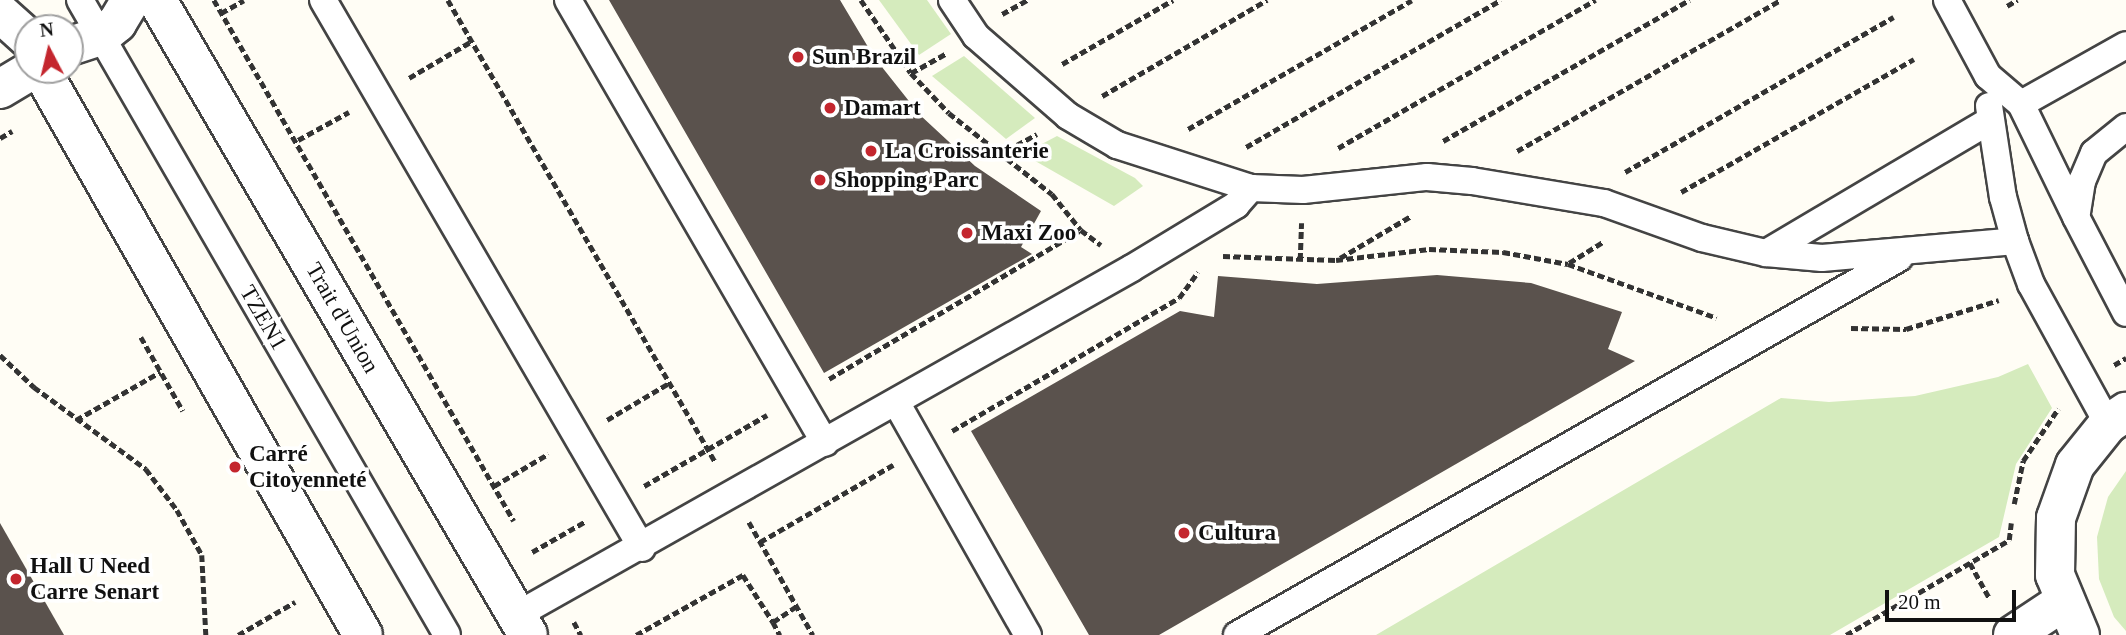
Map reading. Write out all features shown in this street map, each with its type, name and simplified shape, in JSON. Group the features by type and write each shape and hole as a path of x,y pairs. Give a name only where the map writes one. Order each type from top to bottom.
{"street":[{"path":"94,33 156,0"},
{"name":"Trait d'Union","path":"156,0 522,625"},
{"path":"49,84 363,635"},
{"path":"2013,635 2071,619 2055,575 2056,518 2075,465 2117,418"}],"lane":[{"name":"TZEN1","path":"80,0 94,33 447,635"},
{"path":"323,0 642,548"},
{"path":"568,0 825,443"},
{"path":"952,0 976,36 1068,117 1117,145 1251,188 1303,190 1427,177 1552,192 1647,216 1702,238 1766,253 1822,258 2015,241"},
{"path":"1947,0 1988,76 2021,104 2126,313"},
{"path":"2021,104 2126,45"},
{"path":"1988,76 1989,121 2015,241 2031,284 2117,418"},
{"path":"1766,253 1989,121"},
{"path":"2076,217 2082,181 2094,153 2126,127"},
{"path":"522,625 558,593 735,496 896,401 1132,268 1236,205 1251,188"},
{"path":"1237,635 1771,327 1911,252"},
{"path":"896,401 920,449 1028,635"}],"path":[{"path":"214,0 519,529"},
{"path":"448,0 813,635"},
{"path":"860,0 911,73 949,113 1052,194 1081,230 1132,268"},
{"path":"1059,66 1173,0"},
{"path":"1068,117 1267,0"},
{"path":"1178,135 1412,0"},
{"path":"1238,152 1501,0"},
{"path":"1303,190 1301,170 1595,0"},
{"path":"1438,144 1689,0"},
{"path":"1519,160 1506,157 1781,0"},
{"path":"2007,6 2017,0"},
{"path":"1622,174 1894,17"},
{"path":"1647,216 1667,199 1914,59"},
{"path":"1336,260 1415,214"},
{"path":"1210,255 1336,260 1429,249 1503,252 1568,264 1717,318 1771,327"},
{"path":"760,542 1178,298 1202,266"},
{"path":"1848,328 1906,329 1994,303 2031,284"},
{"path":"0,355 34,387 146,469 177,510 202,555 206,635"},
{"path":"525,540 581,635"},
{"path":"1846,635 1970,563"},
{"path":"636,635 743,575 780,635"},
{"path":"238,635 295,601"},
{"path":"772,622 797,606"}],"green space":[{"path":"879,0 927,0 951,34 919,55"},
{"path":"964,56 1035,118 1006,139 932,76"},
{"path":"1057,136 1135,178 1143,186 1114,206 1023,154"},
{"path":"2028,364 2052,408 2016,464 1999,537 1830,635 1376,635 1781,398 1829,402 1915,396 1998,377"},
{"path":"2126,471 2126,631 2114,617 2099,579 2097,537 2108,497"}],"building":[{"name":"Shopping Parc","path":"609,0 840,0 874,57 920,115 975,166 1041,211 1021,247 1032,254 824,373"},
{"name":"Cultura","path":"1437,275 1531,283 1622,312 1608,349 1635,361 1159,635 1089,635 971,431 1180,311 1214,317 1218,276 1317,284"},
{"name":"Hall U Need Carre Senart","path":"0,523 64,635 0,635"}],"place":[{"name":"Sun Brazil","path":"798,57"},
{"name":"Damart","path":"830,108"},
{"name":"La Croissanterie","path":"871,151"},
{"name":"Shopping Parc","path":"820,180"},
{"name":"Maxi Zoo","path":"967,233"},
{"name":"Carré Citoyenneté","path":"235,467"},
{"name":"Cultura","path":"1184,533"},
{"name":"Hall U Need Carre Senart","path":"16,579"}]}
